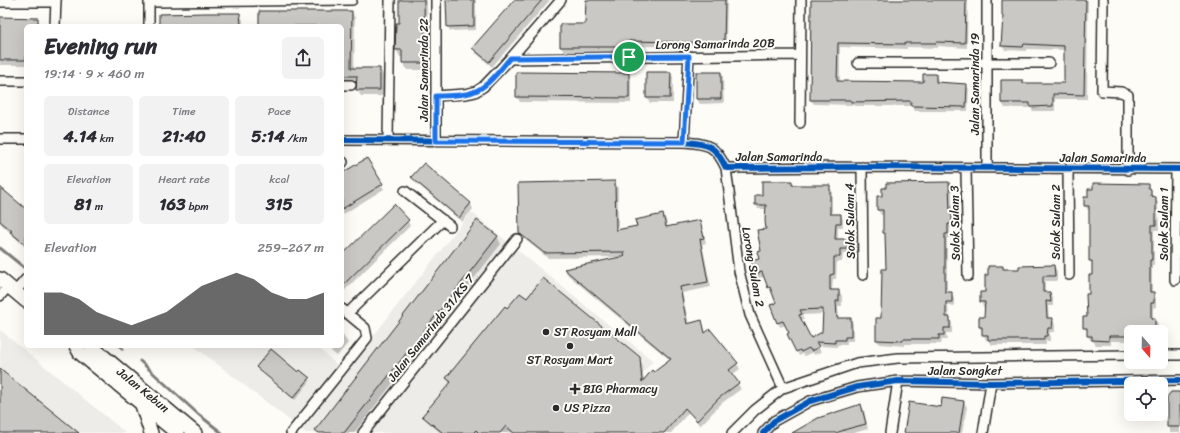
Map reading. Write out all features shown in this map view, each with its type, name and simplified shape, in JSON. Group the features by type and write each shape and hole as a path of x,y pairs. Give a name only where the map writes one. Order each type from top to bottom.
{"main road":[{"path":"6,288 24,300"},
{"name":"Jalan Kebun","path":"77,348 80,353 140,402 180,430"},
{"name":"Jalan Kebun","path":"93,348 180,430"},
{"path":"140,402 151,433"}],"street":[{"path":"150,24 149,1 352,0"},
{"path":"388,134 390,0"},
{"name":"Jalan Samarinda 22","path":"436,0 436,141"},
{"path":"436,96 465,94 475,92 483,87 561,0"},
{"path":"800,123 801,0"},
{"name":"Jalan Samarinda 19","path":"987,0 987,168"},
{"path":"1103,0 1102,91 1121,92 1128,95 1128,170"},
{"path":"0,2 56,1 56,24"},
{"name":"Lorong Samarinda 20B","path":"510,58 800,55"},
{"path":"684,142 689,56"},
{"path":"858,63 1049,63"},
{"path":"0,81 24,81"},
{"name":"Jalan Samarinda","path":"344,140 388,134 436,141 699,143 712,147 720,155 726,168 862,167 966,169 1178,169"},
{"path":"0,139 24,139"},
{"name":"Solok Sulam 4","path":"862,167 863,275"},
{"name":"Lorong Sulam 2","path":"726,168 739,271 750,315 783,388"},
{"name":"Solok Sulam 3","path":"966,169 968,276"},
{"name":"Solok Sulam 2","path":"1068,169 1069,275"},
{"name":"Solok Sulam 1","path":"1175,280 1178,169"},
{"path":"405,191 450,226"},
{"path":"296,432 365,342 367,334 364,328 345,311 442,220"},
{"name":"Jalan Samarinda 31/KS 7","path":"363,433 517,239"},
{"path":"6,288 24,280"},
{"path":"1168,355 1180,355"},
{"name":"Jalan Songket","path":"732,433 755,410 783,388 857,363 898,358 1124,356"},
{"name":"Jalan Songket","path":"763,433 774,421 810,402 857,388 898,382 991,383 1180,380"},
{"path":"890,433 898,382"},
{"path":"983,433 991,383"}],"shaded area":[{"path":"471,212 653,361 594,433 306,433 197,348 318,348 345,372"},
{"path":"0,330 126,433 0,433"}],"building":[{"path":"399,0 424,0 425,63 402,63 402,50 395,50 396,23 399,23"},
{"path":"446,0 474,0 474,26 447,27"},
{"path":"514,0 542,0 489,62 472,48"},
{"path":"586,0 725,0 724,43 629,41 629,47 560,47 560,24 585,24"},
{"path":"811,0 966,0 965,43 838,43 837,81 923,82 923,74 936,74 936,82 967,84 966,107 911,106 911,101 851,102 851,100 810,100"},
{"path":"1002,0 1086,0 1084,95 1053,94 1053,106 1030,107 1030,103 1001,103 1001,80 1023,80 1023,83 1064,83 1064,46 1024,44 1023,47 1001,46 1003,16"},
{"path":"259,11 352,11 351,68 380,68 380,90 356,90 357,76 344,76 344,24 259,24"},
{"path":"240,13 241,24 159,24 159,14"},
{"path":"0,17 38,18 38,24 24,24 24,60 0,60"},
{"path":"516,72 629,73 629,98 516,97"},
{"path":"646,72 671,72 670,98 646,98"},
{"path":"696,72 721,72 721,99 696,99"},
{"path":"367,158 383,184 344,208 344,172"},
{"path":"424,163 471,203 459,218 411,177"},
{"path":"615,181 616,230 637,226 635,220 663,214 666,227 700,220 704,238 700,239 708,282 680,287 687,324 702,320 705,333 710,329 738,363 729,370 739,383 719,398 697,421 685,408 664,433 514,433 506,426 500,433 479,433 476,430 473,433 443,433 422,416 451,382 446,378 505,306 507,308 520,293 527,298 543,278 640,357 642,382 652,370 654,372 671,359 564,269 625,256 624,252 544,253 519,233 518,183"},
{"path":"762,181 792,181 792,185 830,185 830,214 841,214 841,223 836,223 835,239 847,239 847,249 840,249 840,257 834,257 834,274 830,275 830,290 839,290 839,301 836,301 837,318 851,318 851,337 845,337 845,340 835,340 835,343 816,342 819,347 811,351 809,348 801,352 800,350 796,352 787,334 789,333 783,321 777,323 770,305 776,303 770,287 768,288 762,272 755,274 751,261 759,259 757,252 761,251 757,230 766,229 766,205 755,205 755,195 762,195","holes":["823,309 822,332 811,338 799,315 802,314 800,310"]},
{"path":"949,182 950,214 952,214 952,224 948,224 948,234 945,234 945,292 952,292 952,302 946,302 946,317 950,317 950,328 944,328 944,335 939,335 939,339 903,339 903,341 876,340 876,318 881,318 882,269 886,269 883,210 877,210 877,196 882,196 882,188 886,188 886,183"},
{"path":"1093,183 1149,184 1151,196 1156,197 1156,225 1152,225 1152,260 1150,260 1150,292 1154,292 1154,303 1151,303 1151,318 1155,318 1155,325 1124,325 1124,336 1109,336 1109,341 1092,340 1092,336 1087,336 1087,328 1083,328 1083,317 1087,317 1086,294 1089,294 1089,275 1092,275 1092,261 1089,261 1089,206 1084,206 1084,197 1088,197 1088,189 1093,189"},
{"path":"0,187 24,207 24,243 10,232 12,231 0,221"},
{"path":"394,204 409,220 344,284 344,253"},
{"path":"477,220 498,236 344,433 319,433 315,430"},
{"path":"1054,265 1055,276 1043,276 1043,292 1050,292 1051,302 1046,301 1047,318 1053,318 1052,328 1048,328 1047,336 1044,336 1044,340 988,340 988,335 982,335 982,327 979,327 979,317 984,317 985,302 980,302 980,292 985,292 985,275 988,275 988,266 1003,266 1003,269 1019,269 1019,266"},
{"path":"271,349 298,372 300,370 310,378 293,398 256,367"},
{"path":"0,369 79,433 0,433"},
{"path":"1171,392 1180,392 1180,427 1167,427 1168,396"},
{"path":"942,398 964,401 959,433 904,433 909,402 941,407"},
{"path":"861,404 866,424 836,433 792,433 818,418"}],"waterway":[{"path":"0,248 24,267"},
{"path":"140,361 198,414 222,433"}],"cycle path":[{"path":"344,140 684,142 710,147 722,160 726,168 862,167 1180,169"},
{"path":"763,433 774,421 810,401 857,387 898,381 991,383 1180,380"}],"place":[{"name":"ST Rosyam Mall","path":"546,332"},
{"name":"ST Rosyam Mart","path":"570,346"},
{"name":"BIG Pharmacy","path":"575,389"},
{"name":"US Pizza","path":"556,408"}],"route":[{"path":"689,56 684,142 436,141 436,96 475,92 483,87 510,58 629,57 689,56"}]}
